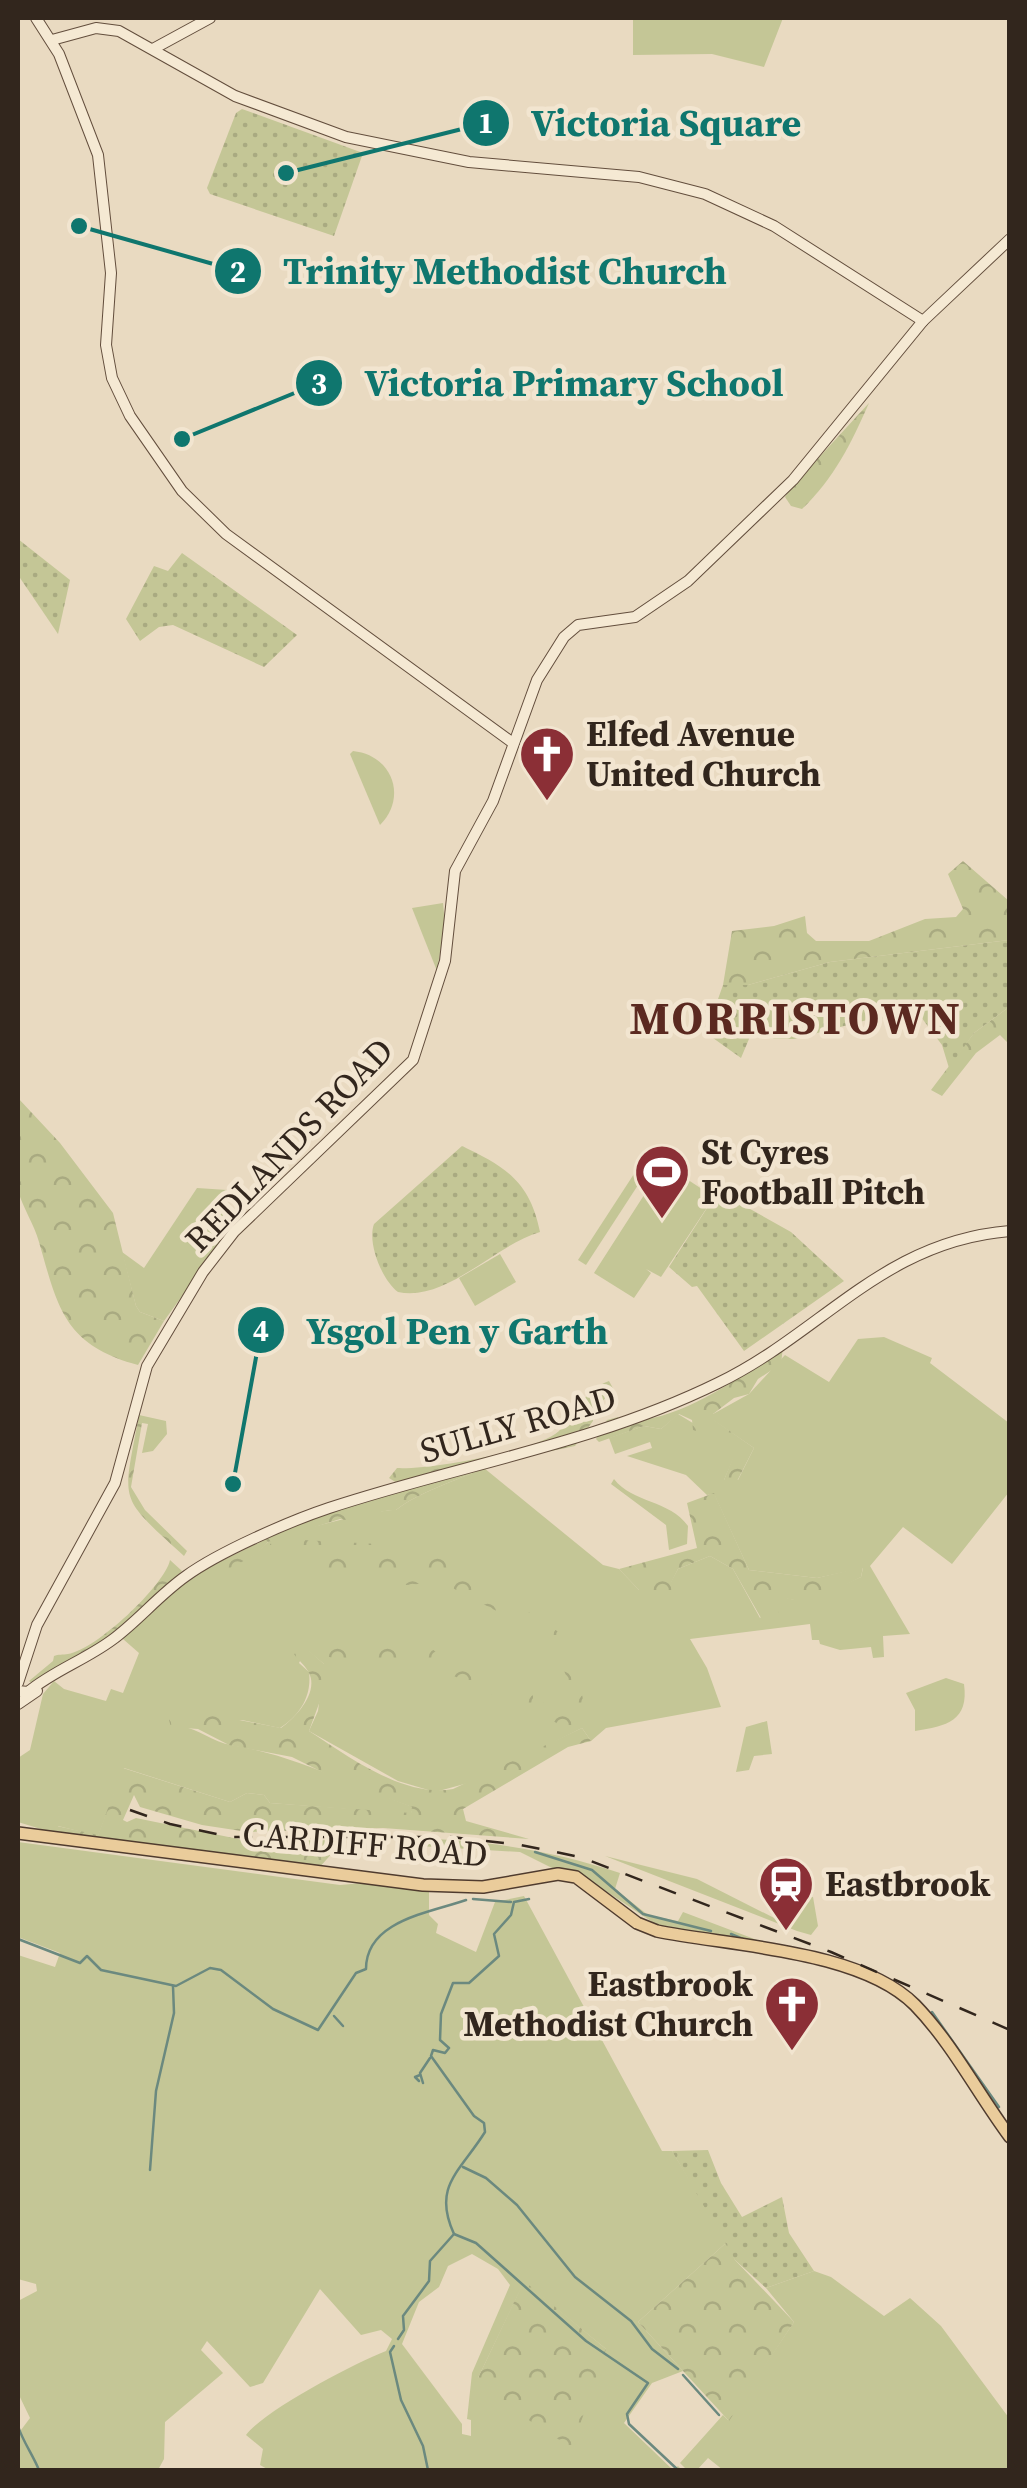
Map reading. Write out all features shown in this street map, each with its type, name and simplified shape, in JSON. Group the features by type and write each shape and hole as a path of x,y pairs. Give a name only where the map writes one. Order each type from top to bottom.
{"main road":[{"name":"CARDIFF ROAD","path":"18,1829 37,1835 423,1885 483,1887 558,1874 576,1878 637,1923 656,1932 813,1960 888,1985 915,2006 934,2028 1010,2137"}],"street":[{"path":"36,18 54,44 98,155 111,282 106,344 112,378 130,416 182,491 262,564 513,742"},
{"path":"153,48 210,18"},
{"path":"54,44 71,35 107,27 262,108 375,145 478,163 610,172 705,194 774,226 923,321"},
{"name":"REDLANDS ROAD","path":"18,1683 37,1624 115,1483 150,1360 203,1272 234,1232 414,1060 445,961 455,872 493,801 536,680 568,632 582,623 629,618 644,612 688,581 763,509 843,423 923,321 1010,239"},
{"name":"SULLY ROAD","path":"18,1692 28,1692 115,1638 188,1574 275,1530 328,1508 543,1450 654,1412 750,1364 877,1275 957,1241 1010,1232"},
{"name":"SULLY ROAD","path":"18,1704 48,1679"}],"green space":[{"path":"633,18 783,18 764,67 712,54 633,55"},
{"path":"242,109 363,153 334,236 210,194 207,188 236,113"},
{"path":"869,403 833,473 802,509 791,506 785,497 790,489"},
{"path":"18,539 70,580 58,634 18,575"},
{"path":"182,553 297,635 264,667 173,625 159,627 140,641 126,619 154,566 168,571"},
{"path":"353,751 378,760 392,779 393,802 380,825 350,754"},
{"path":"963,861 1009,901 1009,940 830,962 748,985 723,985 732,931 774,926 805,916 807,933 816,941 869,941 925,919 956,917 963,909 948,874"},
{"path":"443,903 445,923 437,971 412,908"},
{"path":"1009,940 1009,1007 974,1033 949,1068 942,1045 921,1017 871,1019 794,1039 774,1039 754,1027 741,1058 706,1033 723,985 748,985 830,962"},
{"path":"1009,1007 1009,1044 1000,1035 976,1053 942,1096 931,1090 974,1033"},
{"path":"18,1098 60,1143 113,1213 136,1306 140,1312 164,1321 138,1365 94,1347 79,1335 59,1305 16,1181"},
{"path":"462,1146 513,1177 530,1200 540,1232 434,1289 398,1292 377,1261 374,1224"},
{"path":"645,1157 653,1162 586,1265 578,1260"},
{"name":"St Cyres Football Pitch","path":"664,1164 714,1197 661,1277 646,1269 651,1273 634,1298 594,1273"},
{"path":"197,1188 227,1190 226,1235 164,1321 140,1312 136,1306 122,1252 144,1268"},
{"path":"718,1191 791,1232 844,1281 744,1351 697,1286 692,1287 669,1267"},
{"path":"500,1254 516,1282 475,1306 459,1278"},
{"path":"884,1337 932,1358 930,1363 1009,1423 1009,1492 952,1564 903,1527 870,1566 910,1634 883,1636 884,1657 873,1658 871,1647 840,1650 820,1644 819,1640 812,1640 810,1624 690,1639 707,1668 721,1707 606,1728 591,1741 582,1728 479,1780 435,1792 398,1781 309,1731 318,1711 324,1664 306,1649 299,1663 309,1672 306,1697 299,1711 280,1728 242,1720 180,1726 322,1772 413,1807 411,1814 270,1803 264,1795 247,1793 230,1802 124,1768 98,1836 58,1826 57,1834 18,1822 18,1758 30,1750 43,1694 54,1681 64,1689 106,1701 111,1689 123,1693 139,1653 123,1639 173,1588 199,1573 252,1556 280,1537 396,1510 426,1492 484,1468 603,1565 619,1569 639,1590 671,1582 678,1569 710,1556 733,1569 760,1618 783,1597 814,1598 861,1577 863,1568 817,1578 749,1570 714,1494 707,1495 686,1475 627,1456 652,1448 650,1442 615,1454 609,1438 644,1426 661,1429 678,1414 737,1450 724,1480 738,1480 754,1448 713,1420 713,1414 749,1394 785,1355 829,1382 858,1339"},
{"path":"783,1347 781,1364 758,1379 749,1394 734,1398 713,1414 714,1420 754,1448 734,1487 724,1480 736,1450 722,1450 712,1436 693,1430 692,1420 679,1414 661,1429 644,1426 599,1442 596,1439 607,1420 618,1417 627,1428 626,1421 668,1414 688,1406"},
{"path":"609,1381 614,1390 592,1411 593,1421 575,1446 397,1483 389,1478 397,1468 482,1458 529,1446 559,1431 593,1390"},
{"path":"139,1415 166,1421 167,1434 153,1451 142,1453 148,1424 142,1423 131,1487 145,1510 187,1551 184,1556 146,1520 130,1496 128,1482"},
{"path":"484,1468 426,1492 396,1510 353,1520 340,1519 268,1542 255,1555 211,1578 189,1577 311,1517"},
{"path":"614,1479 631,1493 680,1518 688,1526 687,1544 669,1550 666,1525 611,1484"},
{"path":"714,1493 749,1570 817,1578 863,1567 861,1577 811,1603 783,1598 778,1605 779,1615 765,1625 733,1569 710,1556 678,1569 671,1583 680,1596 670,1607 639,1590 619,1569 697,1548 687,1503"},
{"path":"283,1539 436,1547 467,1577 480,1573 500,1593 563,1635 580,1683 587,1722 580,1723 574,1716 576,1700 556,1651 533,1630 441,1582 406,1585 390,1569 329,1574 316,1554 283,1556 271,1550 270,1544"},
{"path":"170,1560 182,1571 111,1638 33,1684 29,1681 54,1656 80,1650 111,1629 156,1585"},
{"path":"395,1635 430,1647 453,1667 474,1669 480,1676 489,1673 533,1693 533,1700 563,1708 577,1722 575,1727 566,1729 550,1719 538,1721 525,1706 518,1708 428,1666 345,1662 323,1654 321,1647 377,1648"},
{"path":"306,1648 324,1664 328,1679 309,1731 396,1781 434,1790 453,1789 582,1728 591,1741 568,1747 463,1809 466,1821 529,1839 383,1828 248,1832 202,1825 140,1807 134,1795 123,1820 127,1822 136,1818 248,1841 344,1840 318,1869 57,1834 57,1826 98,1835 123,1768 230,1802 247,1793 264,1795 270,1803 411,1813 412,1807 340,1781 292,1757 229,1745 198,1729 171,1727 169,1720 175,1712 187,1716 198,1712 281,1728 299,1711 311,1689 309,1673 294,1654"},
{"path":"946,1678 964,1684 959,1714 946,1724 915,1731 915,1710 906,1693"},
{"path":"767,1721 772,1754 754,1756 749,1770 736,1772 746,1727"},
{"path":"402,1838 512,1847 593,1865 620,1873 615,1889 648,1915 678,1921 683,1912 757,1940 755,1945 660,1927 583,1876 556,1870 520,1852 402,1845"},
{"path":"18,1842 340,1885 363,1883 429,1889 429,1915 438,1924 436,1933 476,1952 495,1902 524,1896 662,2151 672,2151 727,2242 638,2322 683,2371 652,2383 624,2423 673,2470 269,2470 260,2465 263,2449 246,2435 290,2401 386,2351 392,2339 381,2330 361,2335 320,2289 263,2383 250,2387 207,2341 201,2350 223,2373 165,2422 164,2459 158,2470 18,2470 18,2434 30,2418 18,2393 18,2301 37,2291 36,2284 18,2279 18,1955 55,1967 60,1953 18,1937","holes":["472,2254 498,2269 510,2285 472,2373 467,2419 471,2420 471,2436 462,2434 462,2424 402,2344 419,2302 439,2287 448,2266","524,2282 606,2349 478,2378"]},
{"path":"605,1856 697,1879 784,1923 783,1899 813,1897 818,1926 811,1935 797,1931"},
{"path":"708,2150 721,2183 742,2217 782,2197 789,2233 814,2271 766,2288 735,2260 672,2151"},
{"path":"727,2242 735,2260 794,2322 729,2421 638,2322"},
{"path":"814,2271 831,2277 884,2316 910,2298 941,2326 1009,2418 1009,2470 723,2470 708,2458 697,2470 687,2470 680,2463 723,2415 728,2420 794,2322 766,2288"},
{"path":"524,2281 606,2349 572,2448 493,2397 478,2378"}],"waterway":[{"path":"535,1852 592,1870 643,1914 711,1931"},
{"path":"473,1899 511,1902"},
{"path":"398,2339 404,2330 403,2316 429,2281 430,2261 454,2234 446,2203 452,2180 485,2132 484,2123 474,2116 431,2056 433,2050 445,2053 449,2048 440,2040 441,2014 453,1983 469,1983 499,1956 494,1934 511,1915 514,1902 529,1899"},
{"path":"18,1939 80,1963 87,1956 101,1970 176,1986 210,1968 221,1970 273,2009 318,2030 356,1973 366,1969 376,1940 402,1921 466,1900"},
{"path":"731,1934 743,1939"},
{"path":"150,2170 156,2091 174,2013 173,1986"},
{"path":"932,2012 999,2107"},
{"path":"334,2016 343,2026"},
{"path":"423,2083 420,2073 430,2058"},
{"path":"419,2081 415,2077 420,2075"},
{"path":"463,2167 486,2178 517,2205 575,2277 631,2321 652,2349 678,2369"},
{"path":"454,2234 476,2243 586,2341 648,2383 627,2414 629,2424 678,2470"},
{"path":"394,2346 390,2352 401,2400 423,2446 428,2470"},
{"path":"683,2375 719,2415"},
{"path":"18,2426 39,2470"}],"railway":[{"path":"130,1810 170,1824 230,1837 451,1837 580,1857 831,1952 1010,2030"}],"place":[{"name":"Victoria Square","path":"286,173"},
{"name":"Trinity Methodist Church","path":"79,226"},
{"name":"Victoria Primary School","path":"182,439"},
{"name":"Elfed Avenue United Church","path":"547,803"},
{"name":"St Cyres Football Pitch","path":"662,1221"},
{"name":"Ysgol Pen y Garth","path":"233,1484"},
{"name":"Eastbrook","path":"786,1933"},
{"name":"Eastbrook Methodist Church","path":"792,2053"}],"district":[{"name":"MORRISTOWN","path":"796,1018"}]}
